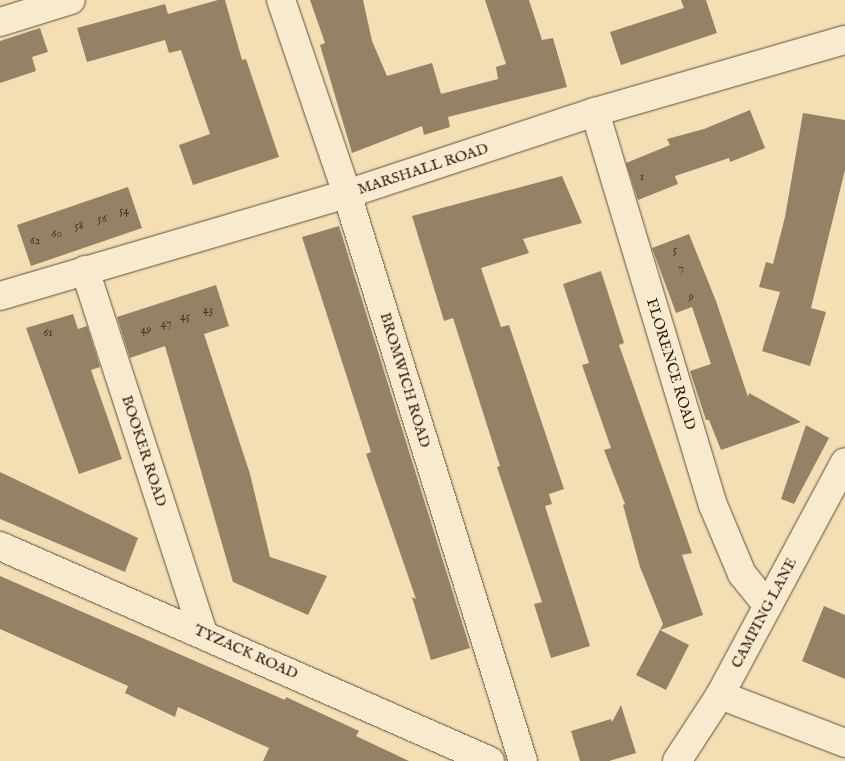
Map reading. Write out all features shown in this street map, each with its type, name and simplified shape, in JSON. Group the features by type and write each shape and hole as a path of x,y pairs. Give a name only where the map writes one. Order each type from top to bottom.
{"street":[{"path":"0,22 72,0"},
{"name":"BROMWICH ROAD","path":"281,0 347,194 523,761"},
{"name":"MARSHALL ROAD","path":"0,296 347,194 594,112 845,40"},
{"name":"FLORENCE ROAD","path":"594,112 713,505 742,574 768,606"},
{"name":"BOOKER ROAD","path":"85,270 203,632"},
{"name":"CAMPING LANE","path":"677,761 720,695 845,462"},
{"name":"TYZACK ROAD","path":"0,546 203,632 490,761"},
{"path":"720,695 845,743"}],"building":[{"path":"218,0 225,0 242,60 246,59 279,157 193,185 179,145 210,134 181,50 169,53 165,40 87,62 77,28 165,4 168,14"},
{"path":"310,0 363,0 372,41 387,76 432,63 441,94 498,79 496,67 506,64 485,0 529,0 542,40 553,38 567,87 448,117 450,127 424,135 422,126 352,153 320,45 325,43"},
{"path":"681,0 706,0 717,33 621,65 610,32 684,8"},
{"path":"40,28 48,52 32,57 36,71 0,83 0,41"},
{"path":"750,110 765,148 730,162 729,158 675,176 678,184 638,200 626,163 670,145 667,139 704,129"},
{"path":"803,113 845,120 845,170 811,308 826,312 810,366 762,351 780,292 759,287 766,262 773,264 785,217"},
{"path":"562,176 582,223 523,239 529,253 481,268 501,327 509,325 564,489 549,494 552,504 545,506 590,646 551,658 534,604 542,602 497,467 500,466 453,318 444,321 412,216"},
{"path":"128,187 142,228 31,266 17,225"},
{"path":"339,226 470,648 431,660 412,597 416,599 366,454 371,452 302,237"},
{"path":"689,234 716,301 748,397 749,393 801,422 721,450 709,420 706,420 690,371 711,364 692,307 676,313 652,248"},
{"path":"601,271 624,343 619,345 692,553 682,555 703,615 660,630 689,645 666,690 636,675 663,624 640,567 623,505 625,504 604,450 611,448 582,365 589,363 563,284"},
{"path":"216,285 229,326 204,334 250,474 270,557 327,576 308,615 233,582 165,346 130,358 117,317"},
{"path":"73,314 78,329 87,326 100,367 91,370 122,459 79,474 26,328"},
{"path":"806,425 829,438 794,504 781,499"},
{"path":"0,472 138,538 125,572 0,519"},
{"path":"0,576 285,700 286,697 359,731 356,736 409,761 263,761 269,748 178,707 175,717 125,693 128,686 0,629"},
{"path":"824,606 845,615 845,679 802,661"},
{"path":"621,705 636,753 609,761 580,761 571,731 611,719 612,722"}]}
